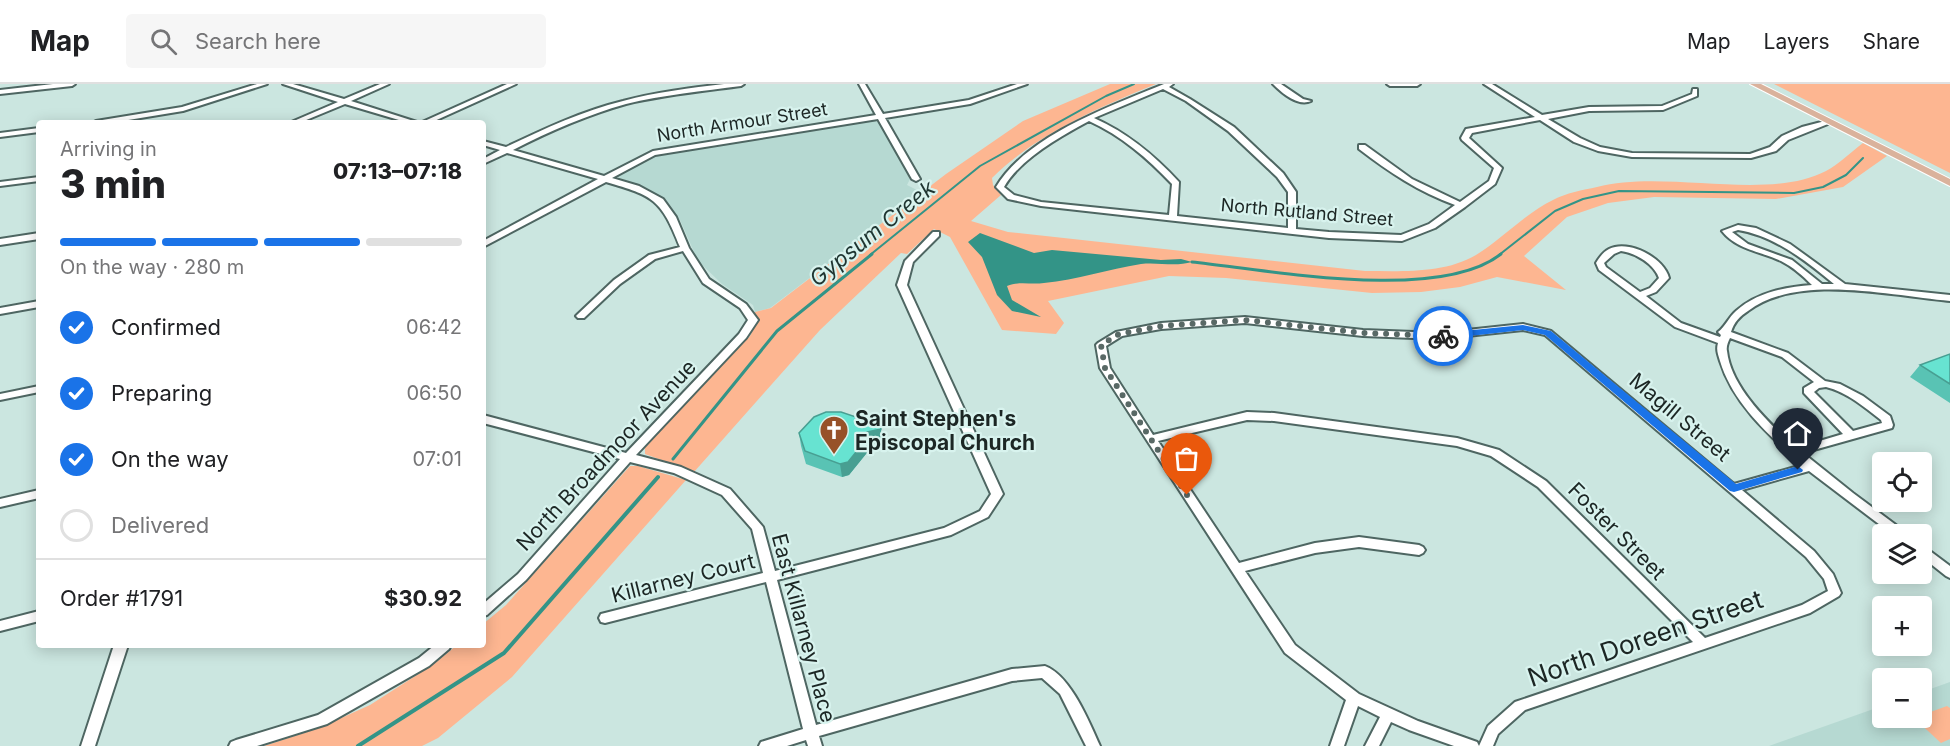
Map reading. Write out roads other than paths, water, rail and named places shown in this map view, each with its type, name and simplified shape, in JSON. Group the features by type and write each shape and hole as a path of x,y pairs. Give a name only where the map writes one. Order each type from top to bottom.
{"main road":[{"path":"1754,84 1950,183"}],"street":[{"path":"0,92 72,84"},
{"path":"115,120 183,109 264,84"},
{"path":"286,84 406,120"},
{"path":"300,120 386,84"},
{"path":"431,120 513,84"},
{"path":"486,160 574,119 623,103 741,84"},
{"path":"862,84 916,179"},
{"name":"North Armour Street","path":"486,242 581,193 638,159 672,148 970,102 1024,84"},
{"path":"1276,84 1301,101 1307,101"},
{"path":"1392,85 1416,84"},
{"path":"1487,84 1577,140 1598,149 1632,155 1751,156 1773,149 1785,138 1805,129 1829,122"},
{"path":"1088,118 1167,85 1231,129 1280,175 1292,192 1292,231"},
{"path":"1539,117 1589,109 1634,106 1663,108 1695,94 1695,90"},
{"name":"North Rutland Street","path":"1088,118 1023,160 1002,180 1000,187 1011,197 1041,204 1329,235 1402,238 1432,226 1492,182 1498,168 1465,138 1469,131 1539,117"},
{"path":"1088,118 1109,127 1137,144 1176,184 1173,218"},
{"path":"0,135 36,130"},
{"path":"486,143 636,188 660,201 672,217 684,248 652,257 616,282 580,316"},
{"path":"1362,147 1406,181 1462,205"},
{"path":"0,184 36,179"},
{"path":"1821,288 1802,270 1785,260 1737,242 1726,231 1737,227 1761,232 1822,269 1844,288"},
{"name":"Killarney Court","path":"605,618 947,532 984,514 997,495 902,285 909,261 936,234"},
{"path":"0,242 36,236"},
{"name":"North Broadmoor Avenue","path":"486,608 522,577 628,457 743,336 753,320 743,306 706,281 684,248"},
{"path":"1639,296 1653,290 1664,275 1643,256 1625,249 1612,251 1600,263 1602,268 1639,296 1678,325 1785,355 1821,382 1845,390 1886,418 1888,422 1888,425 1794,452"},
{"path":"1887,524 1794,452 1767,428 1742,400 1721,359 1722,337 1738,312 1758,299 1793,290 1844,288 1950,298"},
{"path":"0,311 36,305"},
{"name":"Magill Street","path":"1151,440 1105,368 1101,345 1119,334 1161,326 1245,320 1363,333 1407,335 1439,336 1523,327 1541,331 1548,333 1810,554 1829,577 1835,593"},
{"path":"1821,382 1811,386 1809,393 1851,436"},
{"path":"0,397 36,390"},
{"name":"Foster Street","path":"1151,440 1247,416 1274,417 1457,442 1495,453 1542,484 1704,645"},
{"path":"486,420 628,457"},
{"path":"1151,440 1290,649 1354,698 1414,726 1472,746"},
{"name":"East Killarney Place","path":"628,457 677,470 726,492 758,527 813,739"},
{"path":"1734,488 1812,466"},
{"path":"0,503 36,495"},
{"path":"1236,568 1316,548 1359,542 1419,550"},
{"path":"1932,559 1950,573"},
{"name":"North Doreen Street","path":"1486,746 1493,730 1520,706 1806,609 1835,593"},
{"path":"0,626 36,617"},
{"path":"88,746 120,648"},
{"path":"236,746 322,720 424,662 440,648"},
{"path":"766,746 813,739 1012,675 1045,672 1065,690 1093,746"},
{"path":"1337,746 1354,698"},
{"path":"1372,746 1388,714"}],"waterway":[{"name":"Gypsum Creek","path":"870,255 980,166 1106,96 1134,84"},
{"path":"1499,255 1555,211 1583,199 1619,191 1794,193 1823,187 1846,175 1863,158"},
{"name":"Gypsum Creek","path":"673,459 777,331 872,254"},
{"path":"1192,262 1307,276 1396,280 1437,277 1473,269 1501,254"},
{"name":"Gypsum Creek","path":"358,746 504,653 658,477"}],"place":[{"name":"Saint Stephen's Episcopal Church","path":"834,456"}]}
